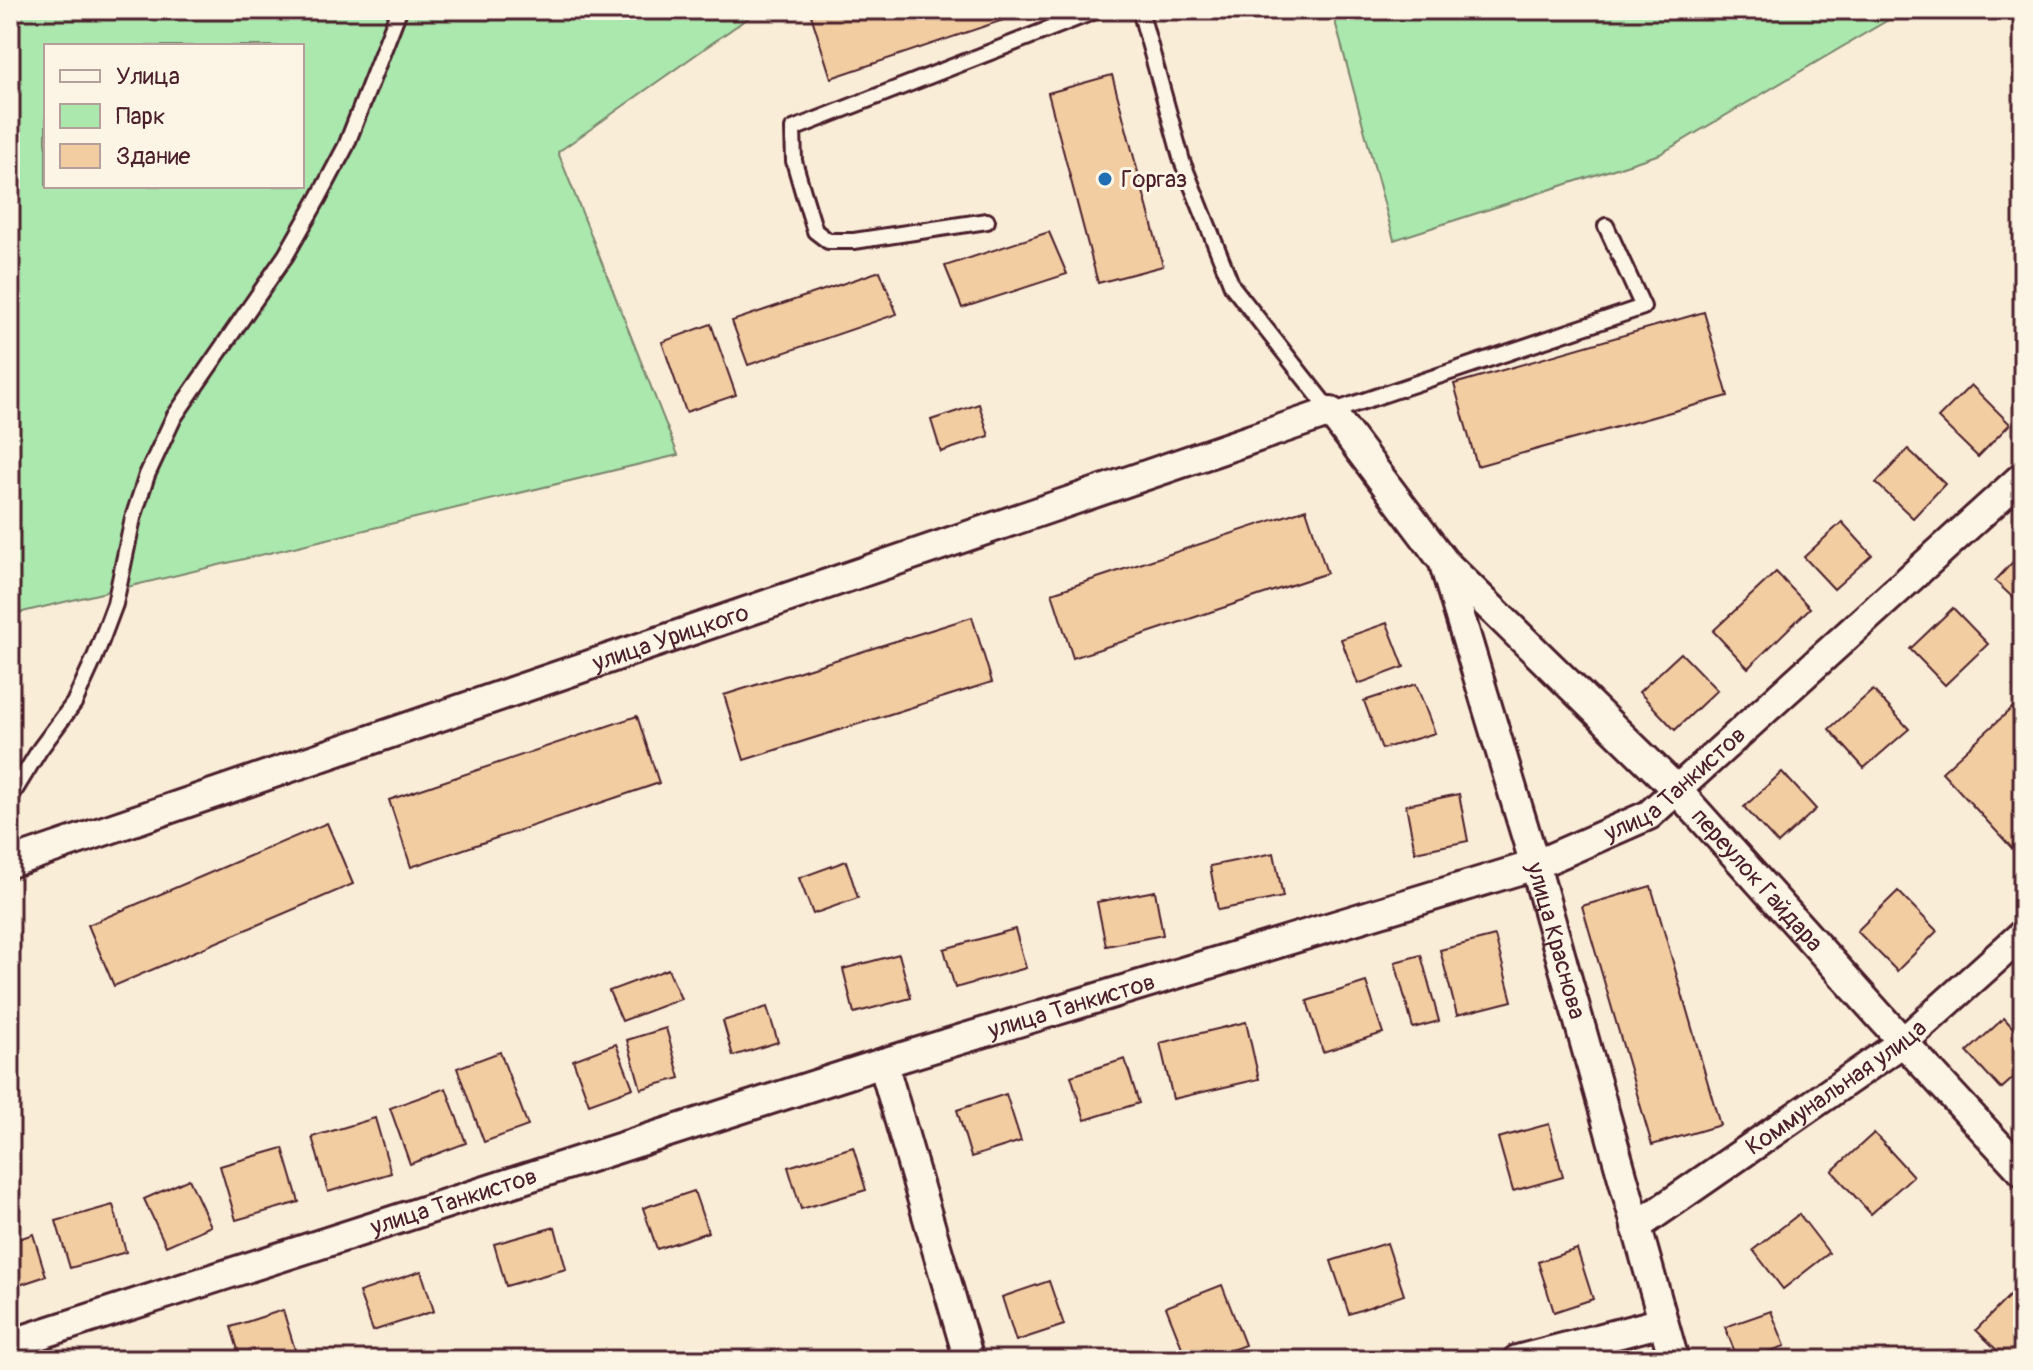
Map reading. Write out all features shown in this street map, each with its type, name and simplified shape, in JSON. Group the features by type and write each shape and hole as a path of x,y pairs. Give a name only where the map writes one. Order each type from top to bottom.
{"street":[{"name":"переулок Гайдара","path":"1331,412 1444,562 1676,789 2023,1172"},
{"name":"улица Урицкого","path":"10,863 1331,412"},
{"name":"улица Танкистов","path":"10,1344 883,1063 1535,865 1649,815 2023,476"},
{"name":"улица Краснова","path":"1444,562 1535,865 1674,1360"},
{"name":"Коммунальная улица","path":"1636,1227 1903,1042 2023,934"},
{"path":"883,1063 969,1360"},
{"path":"1517,1360 1663,1322"}],"lane":[{"path":"10,798 40,749 74,703 95,657 115,604 133,518 147,475 174,417 293,243 346,146 399,10"},
{"path":"987,221 854,241 828,241 815,231 794,161 793,129 1098,10"},
{"path":"1140,10 1182,161 1232,286 1331,412 1643,307 1606,226"}],"green space":[{"path":"10,10 759,10 558,152 678,455 10,615"},
{"path":"1332,10 1905,10 1660,154 1394,240"}],"building":[{"path":"826,10 1033,10 831,78 811,15"},
{"name":"Горгаз","path":"1112,75 1163,266 1098,283 1048,93"},
{"path":"1049,232 1067,274 962,308 945,266"},
{"path":"880,271 897,314 748,365 732,321"},
{"path":"1704,312 1728,396 1477,466 1454,384"},
{"path":"711,324 736,395 686,412 662,342"},
{"path":"1971,385 2010,424 1978,457 1938,418"},
{"path":"979,404 989,436 941,452 931,420"},
{"path":"1908,449 1945,484 1913,518 1876,483"},
{"path":"1306,509 1327,573 1073,658 1052,593"},
{"path":"1842,522 1872,555 1834,589 1804,557"},
{"path":"2023,551 2023,607 1995,581"},
{"path":"1776,572 1810,608 1748,668 1713,631"},
{"path":"1953,608 1988,644 1945,685 1910,649"},
{"path":"972,617 992,682 744,760 724,695"},
{"path":"1387,623 1404,667 1358,684 1341,639"},
{"path":"1681,653 1717,690 1675,730 1639,692"},
{"path":"1416,684 1435,733 1382,749 1364,701"},
{"path":"1873,690 1909,729 1864,768 1829,729"},
{"path":"2023,698 2023,856 2021,858 1942,772"},
{"path":"637,716 659,783 411,867 389,800"},
{"path":"1782,772 1816,809 1778,844 1744,807"},
{"path":"1459,794 1468,841 1415,852 1406,805"},
{"path":"327,823 353,884 114,986 88,925"},
{"path":"1274,853 1283,897 1218,910 1210,866"},
{"path":"846,861 858,898 813,914 799,878"},
{"path":"1651,886 1720,1125 1652,1145 1582,906"},
{"path":"1155,891 1163,935 1106,946 1097,902"},
{"path":"1898,891 1937,931 1897,971 1857,931"},
{"path":"1015,929 1026,968 955,988 944,949"},
{"path":"1495,936 1512,1001 1457,1015 1440,950"},
{"path":"899,954 911,998 854,1013 843,969"},
{"path":"1421,955 1439,1021 1413,1028 1395,962"},
{"path":"668,969 681,999 622,1021 609,991"},
{"path":"1366,982 1383,1033 1323,1052 1307,1001"},
{"path":"767,1007 778,1042 733,1056 723,1021"},
{"path":"2004,1018 2023,1039 2023,1069 2001,1089 1967,1052"},
{"path":"1246,1022 1259,1079 1173,1099 1160,1043"},
{"path":"666,1028 680,1078 641,1089 627,1040"},
{"path":"616,1044 633,1088 589,1104 573,1060"},
{"path":"500,1052 528,1126 484,1142 457,1068"},
{"path":"1125,1059 1139,1103 1085,1120 1071,1076"},
{"path":"446,1088 466,1143 410,1164 390,1108"},
{"path":"1006,1094 1021,1141 971,1157 957,1110"},
{"path":"375,1118 391,1173 328,1192 312,1137"},
{"path":"1549,1124 1563,1177 1513,1191 1498,1138"},
{"path":"1874,1133 1913,1176 1871,1214 1832,1171"},
{"path":"853,1147 866,1190 801,1209 788,1167"},
{"path":"283,1148 299,1202 236,1220 220,1166"},
{"path":"189,1179 211,1226 166,1246 144,1199"},
{"path":"694,1191 708,1232 657,1249 643,1208"},
{"path":"113,1205 126,1252 70,1268 56,1221"},
{"path":"1799,1214 1829,1253 1783,1289 1753,1250"},
{"path":"555,1227 566,1269 506,1286 494,1244"},
{"path":"33,1234 46,1276 10,1288 10,1242"},
{"path":"1387,1243 1404,1295 1349,1314 1331,1261"},
{"path":"1577,1249 1593,1299 1554,1312 1538,1262"},
{"path":"421,1271 434,1311 373,1331 359,1292"},
{"path":"1049,1281 1064,1325 1016,1341 1002,1297"},
{"path":"1222,1285 1245,1345 1205,1360 1187,1360 1166,1307"},
{"path":"2017,1288 2023,1294 2023,1356 2019,1360 2007,1360 1976,1330"},
{"path":"283,1310 296,1353 275,1360 241,1360 231,1327"},
{"path":"1771,1311 1785,1346 1738,1360 1725,1327"}],"place":[{"name":"Горгаз","path":"1105,179"}]}
